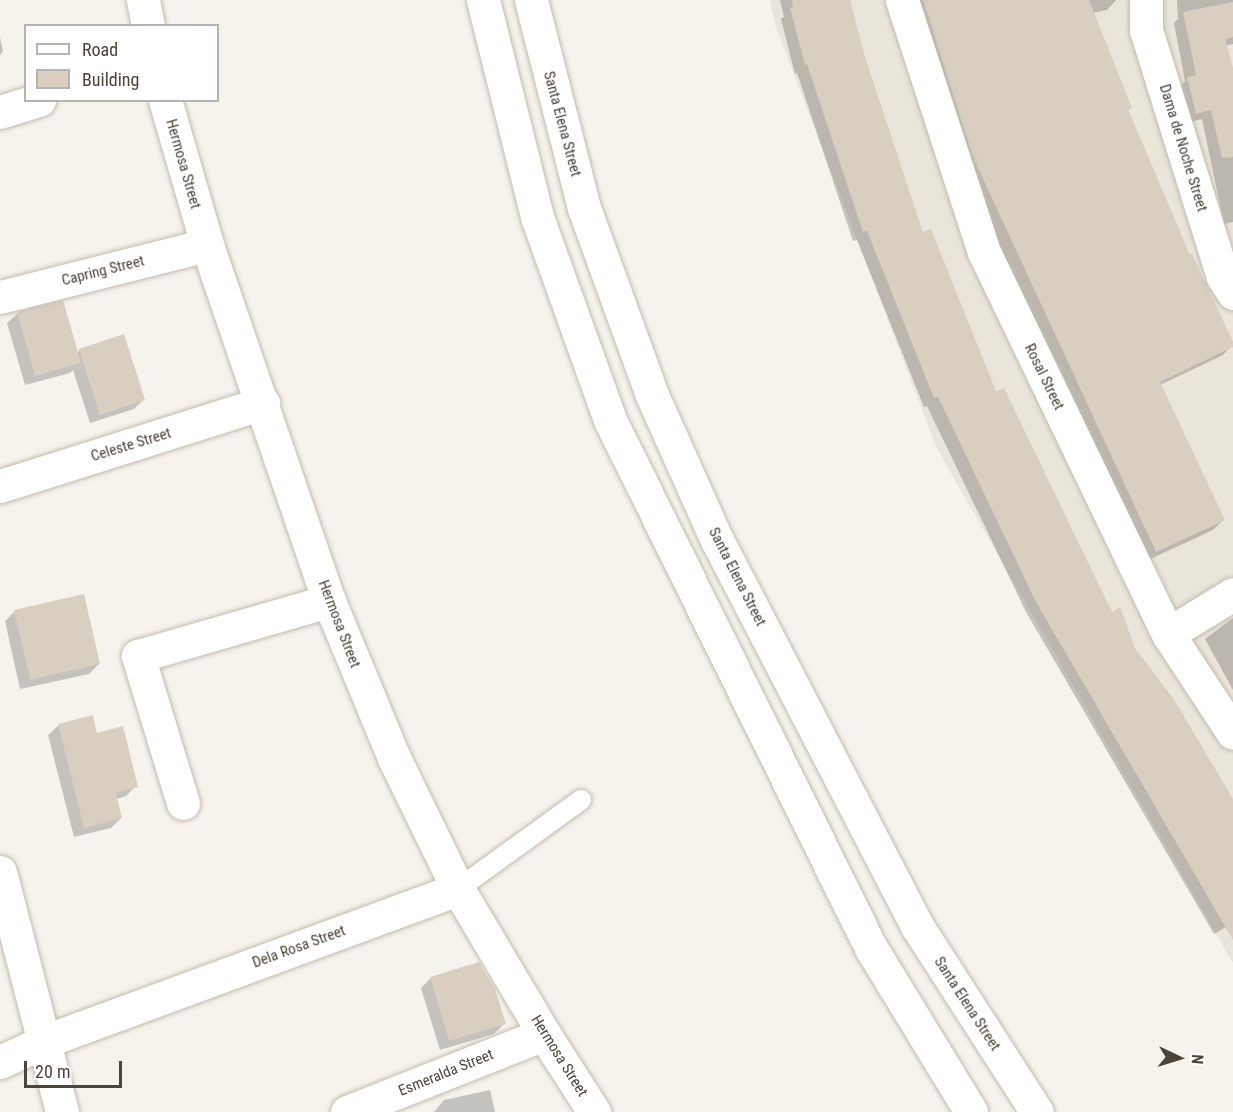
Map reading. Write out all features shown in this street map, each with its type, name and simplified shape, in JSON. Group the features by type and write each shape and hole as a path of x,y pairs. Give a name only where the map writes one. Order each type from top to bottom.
{"street":[{"path":"143,0 148,24"},
{"path":"483,0 537,217 611,423 871,948 971,1112"},
{"name":"Santa Elena Street","path":"531,0 584,208 652,395 717,540 917,926 1037,1112"},
{"name":"Rosal Street","path":"902,0 984,252 1168,634 1233,733"},
{"name":"Dama de Noche Street","path":"1146,0 1146,30 1223,277 1233,294"},
{"path":"0,112 32,102"},
{"name":"Hermosa Street","path":"166,102 207,245 329,601 394,758 458,889 544,1034 594,1112"},
{"name":"Capring Street","path":"0,297 207,245"},
{"name":"Celeste Street","path":"0,486 263,403"},
{"path":"1168,634 1233,594"},
{"path":"183,803 138,656 329,601"},
{"path":"0,872 62,1112"},
{"name":"Dela Rosa Street","path":"0,1062 45,1041 458,889"},
{"name":"Esmeralda Street","path":"347,1112 544,1034"}],"lane":[{"name":"Dela Rosa Street","path":"458,889 581,800"}],"shaded area":[{"path":"770,0 1233,0 1233,963 937,449 775,25"}],"building":[{"path":"792,0 850,0 865,57 923,232 931,229 996,391 1004,388 1112,612 1120,607 1135,648 1175,701 1233,799 1233,940 1036,602 938,397 934,398 867,231 863,232 807,64 805,65 790,8 793,7"},
{"path":"923,0 1089,0 1132,108 1128,109 1190,255 1192,254 1233,342 1233,347 1160,382 1225,520 1156,552 972,155"},
{"path":"1233,2 1233,37 1225,39 1233,68 1233,157 1222,158 1211,110 1196,114 1187,77 1196,75 1183,12"},
{"path":"63,300 81,363 35,376 17,312"},
{"path":"124,334 145,400 100,415 79,349"},
{"path":"84,594 100,664 30,680 14,610"},
{"path":"93,715 97,733 123,726 138,787 116,793 122,818 84,828 58,724"},
{"path":"479,962 495,989 506,1024 449,1041 430,977"}]}
